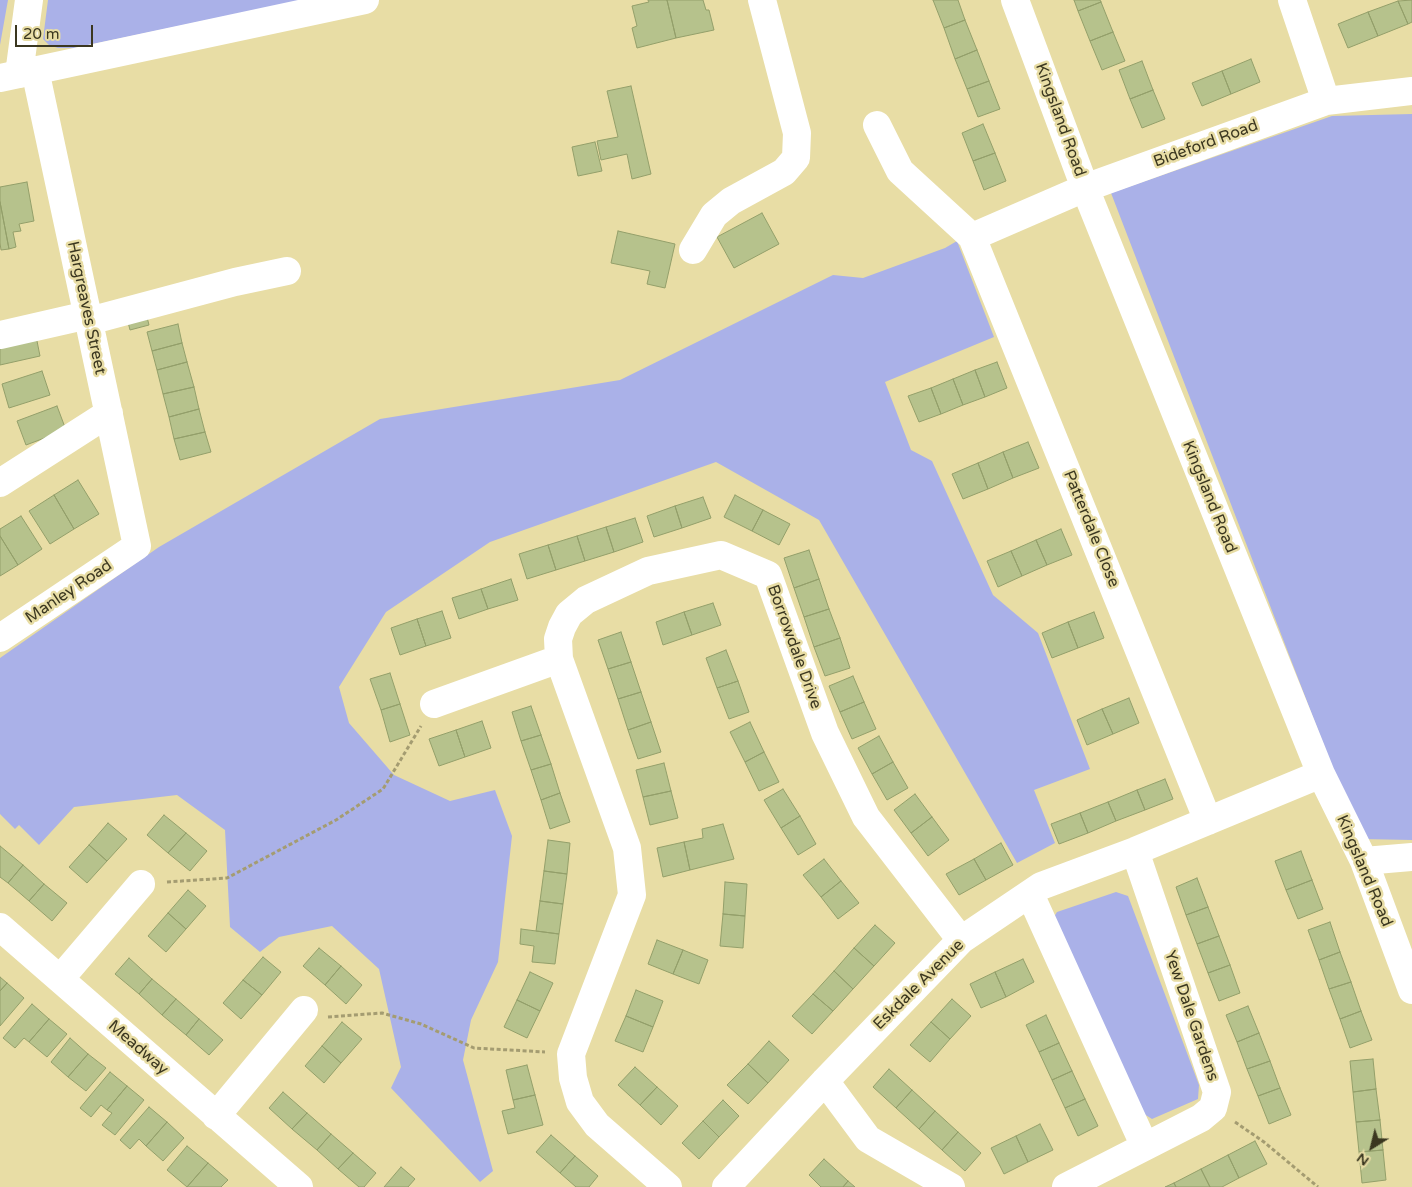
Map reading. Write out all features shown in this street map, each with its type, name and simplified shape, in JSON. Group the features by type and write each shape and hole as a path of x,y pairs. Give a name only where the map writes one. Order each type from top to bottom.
{"street":[{"name":"Hargreaves Street","path":"29,0 18,74 88,318 137,546"},
{"path":"18,74 366,0"},
{"path":"693,250 714,215 731,201 784,172 796,158 797,133 762,0"},
{"name":"Kingsland Road","path":"1015,0 1085,188 1321,774 1364,861 1412,990"},
{"path":"1292,0 1326,101"},
{"name":"Bideford Road","path":"1085,188 1326,101 1412,91"},
{"path":"877,125 900,171 972,237 1085,188"},
{"name":"Patterdale Close","path":"972,237 1208,821"},
{"path":"0,335 88,318 287,271"},
{"path":"0,483 109,413"},
{"name":"Manley Road","path":"0,638 137,546"},
{"name":"Borrowdale Drive","path":"668,1187 597,1125 580,1102 573,1078 571,1054 632,895 628,848 559,659 558,639 569,614 586,600 648,571 721,555 768,575 825,733 866,817 961,940"},
{"path":"434,704 559,659"},
{"name":"Eskdale Avenue","path":"726,1187 961,940 1041,886 1135,851 1321,774"},
{"name":"Yew Dale Gardens","path":"1135,851 1217,1092 1213,1108"},
{"path":"1364,861 1412,857"},
{"path":"60,979 141,884"},
{"path":"1030,894 1140,1136 1148,1145"},
{"name":"Meadway","path":"0,927 299,1187"},
{"path":"216,1116 304,1010"},
{"path":"825,1081 868,1139 951,1187"},
{"path":"1066,1187 1202,1118 1213,1108"}],"path":[{"path":"141,884 227,878 336,820 384,789 434,704"},
{"path":"304,1010 323,1018 382,1013 421,1024 474,1048 571,1054"},
{"path":"1213,1108 1264,1142 1318,1187"}],"shaded area":[{"path":"0,0 8,0 0,45"},
{"path":"48,0 303,0 74,48 58,48 49,45 43,39"},
{"path":"1412,114 1412,840 1360,839 1111,193 1332,116"},
{"path":"957,241 994,337 885,382 911,450 932,461 993,595 1038,633 1090,769 1034,790 1055,843 1017,863 819,520 716,462 490,542 386,612 339,687 349,723 394,775 450,801 495,790 512,836 498,962 471,1020 463,1060 493,1171 480,1182 391,1088 401,1067 379,969 332,926 279,937 260,952 230,927 225,830 177,795 74,807 39,845 19,825 15,829 0,814 0,658 159,547 380,419 620,380 833,275 863,278 945,248"},
{"path":"1116,892 1128,896 1199,1085 1198,1099 1152,1119 1141,1112 1052,920 1057,912"}],"building":[{"path":"648,0 667,0 676,38 637,48 632,28 637,26 632,6 649,2"},
{"path":"667,0 703,0 706,10 709,10 714,30 676,38"},
{"path":"933,0 958,0 965,20 944,28"},
{"path":"1074,0 1100,0 1101,2 1078,11"},
{"path":"1412,0 1412,22 1408,24 1398,1"},
{"path":"1398,1 1408,24 1378,36 1368,12"},
{"path":"1101,2 1113,32 1090,41 1078,11"},
{"path":"1368,12 1378,36 1348,48 1338,24"},
{"path":"965,20 977,50 955,59 944,28"},
{"path":"1113,32 1125,61 1102,70 1090,41"},
{"path":"977,50 989,81 967,89 955,59"},
{"path":"1251,59 1260,82 1231,94 1222,71"},
{"path":"1142,61 1153,90 1130,99 1119,70"},
{"path":"1222,71 1231,94 1202,106 1192,83"},
{"path":"989,81 1000,109 978,117 967,89"},
{"path":"631,86 651,174 632,179 627,154 601,160 597,141 618,137 607,91"},
{"path":"1153,90 1165,119 1142,128 1130,99"},
{"path":"983,124 995,153 973,161 962,133"},
{"path":"595,142 602,171 578,176 572,147"},
{"path":"995,153 1006,181 984,190 973,161"},
{"path":"27,182 34,221 19,224 21,231 13,232 16,247 9,249 0,202 0,187"},
{"path":"0,202 9,249 1,250 0,243"},
{"path":"762,213 779,244 734,268 717,237"},
{"path":"618,231 675,244 665,288 647,284 650,271 611,263"},
{"path":"145,309 149,325 130,330 126,314"},
{"path":"178,324 182,343 152,351 147,332"},
{"path":"35,331 40,356 0,365 0,339"},
{"path":"182,343 187,362 157,370 152,351"},
{"path":"187,362 194,387 163,394 157,370"},
{"path":"997,362 1007,388 985,397 975,370"},
{"path":"975,370 985,397 963,405 953,379"},
{"path":"42,371 50,395 9,408 2,384"},
{"path":"953,379 963,405 941,414 931,388"},
{"path":"194,387 199,409 169,417 163,394"},
{"path":"931,388 941,414 919,422 908,396"},
{"path":"57,406 66,430 26,445 17,421"},
{"path":"199,409 205,432 174,439 169,417"},
{"path":"205,432 211,452 180,460 174,439"},
{"path":"1028,442 1039,468 1013,478 1003,452"},
{"path":"1003,452 1013,478 988,489 978,463"},
{"path":"978,463 988,489 963,499 952,474"},
{"path":"78,480 99,514 74,529 54,495"},
{"path":"54,495 74,529 50,544 29,511"},
{"path":"735,495 763,510 752,531 724,517"},
{"path":"703,497 711,518 682,528 675,506"},
{"path":"675,506 682,528 654,537 647,516"},
{"path":"763,510 790,524 779,545 752,531"},
{"path":"21,516 42,549 18,565 0,536 0,529"},
{"path":"635,518 643,542 614,552 606,527"},
{"path":"606,527 614,552 585,561 577,536"},
{"path":"1061,529 1072,555 1047,565 1036,540"},
{"path":"0,536 18,565 0,576"},
{"path":"577,536 585,561 556,570 548,545"},
{"path":"1036,540 1047,565 1022,576 1011,551"},
{"path":"548,545 556,570 527,579 519,554"},
{"path":"809,550 819,579 794,588 784,558"},
{"path":"1011,551 1022,576 998,587 987,561"},
{"path":"511,579 518,600 488,609 481,589"},
{"path":"819,579 829,609 804,617 794,588"},
{"path":"481,589 488,609 459,619 452,598"},
{"path":"713,603 721,625 692,635 684,612"},
{"path":"829,609 840,638 814,647 804,617"},
{"path":"442,611 451,638 426,646 417,619"},
{"path":"684,612 692,635 663,645 656,622"},
{"path":"1094,612 1104,638 1078,648 1068,622"},
{"path":"417,619 426,646 400,655 391,628"},
{"path":"1068,622 1078,648 1052,658 1042,633"},
{"path":"621,632 631,662 608,669 598,640"},
{"path":"840,638 850,668 825,676 814,647"},
{"path":"726,650 738,681 717,688 706,658"},
{"path":"631,662 641,692 618,699 608,669"},
{"path":"390,673 400,704 381,710 370,679"},
{"path":"853,676 864,702 840,712 829,686"},
{"path":"738,681 749,712 729,719 717,688"},
{"path":"641,692 651,722 628,730 618,699"},
{"path":"1129,698 1139,723 1113,734 1102,709"},
{"path":"864,702 876,729 852,739 840,712"},
{"path":"400,704 410,735 390,742 381,710"},
{"path":"531,706 541,735 521,741 512,712"},
{"path":"1102,709 1113,734 1087,745 1077,720"},
{"path":"482,721 491,748 465,757 456,730"},
{"path":"651,722 661,752 638,759 628,730"},
{"path":"750,722 764,752 745,762 730,732"},
{"path":"456,730 465,757 439,766 429,739"},
{"path":"541,735 551,764 531,770 521,741"},
{"path":"879,736 893,762 872,774 858,748"},
{"path":"764,752 779,782 759,791 745,762"},
{"path":"893,762 908,788 887,800 872,774"},
{"path":"664,763 671,791 643,797 636,770"},
{"path":"551,764 560,793 541,800 531,770"},
{"path":"1165,779 1173,799 1145,810 1137,790"},
{"path":"783,789 800,816 781,828 764,800"},
{"path":"1137,790 1145,810 1116,821 1108,802"},
{"path":"671,791 678,818 650,825 643,797"},
{"path":"560,793 570,822 550,829 541,800"},
{"path":"915,794 932,817 911,833 894,810"},
{"path":"1108,802 1116,821 1088,833 1080,813"},
{"path":"1080,813 1088,833 1059,844 1051,824"},
{"path":"164,815 186,833 168,853 147,835"},
{"path":"800,816 816,844 798,855 781,828"},
{"path":"932,817 949,840 928,856 911,833"},
{"path":"108,823 127,839 107,861 89,845"},
{"path":"723,824 734,859 690,870 684,842 703,838 702,829"},
{"path":"186,833 207,851 190,871 168,853"},
{"path":"548,840 570,843 567,874 544,871"},
{"path":"684,842 690,870 663,877 657,848"},
{"path":"1001,843 1013,865 986,880 974,859"},
{"path":"89,845 107,861 87,883 69,867"},
{"path":"0,846 23,865 8,883 0,877"},
{"path":"1301,851 1312,880 1286,890 1275,861"},
{"path":"824,859 841,881 821,897 803,875"},
{"path":"974,859 986,880 959,895 946,874"},
{"path":"23,865 44,884 29,901 8,883"},
{"path":"544,871 567,874 563,904 540,901"},
{"path":"1197,878 1208,907 1186,915 1176,887"},
{"path":"1312,880 1323,909 1298,919 1286,890"},
{"path":"841,881 859,903 838,919 821,897"},
{"path":"725,882 747,884 745,916 723,914"},
{"path":"44,884 67,903 52,921 29,901"},
{"path":"188,890 206,906 186,929 168,913"},
{"path":"540,901 563,904 559,934 536,931"},
{"path":"1208,907 1219,936 1197,944 1186,915"},
{"path":"168,913 186,929 166,952 148,936"},
{"path":"723,914 745,916 743,948 720,946"},
{"path":"1330,922 1340,952 1319,960 1308,930"},
{"path":"875,925 895,943 874,966 854,948"},
{"path":"521,929 559,934 555,964 532,962 534,946 520,944"},
{"path":"1219,936 1230,965 1208,973 1197,944"},
{"path":"657,940 683,950 673,974 648,964"},
{"path":"319,948 341,966 325,985 303,966"},
{"path":"854,948 874,966 853,989 834,971"},
{"path":"683,950 708,960 699,984 673,974"},
{"path":"1340,952 1351,982 1329,989 1319,960"},
{"path":"263,957 281,972 262,995 243,980"},
{"path":"129,958 152,979 139,994 115,974"},
{"path":"1023,959 1034,982 1006,997 995,972"},
{"path":"1230,965 1240,993 1219,1001 1208,973"},
{"path":"341,966 362,985 346,1004 325,985"},
{"path":"834,971 853,989 833,1011 813,994"},
{"path":"530,972 553,983 540,1011 517,1000"},
{"path":"995,972 1006,997 981,1008 970,984"},
{"path":"0,977 7,983 0,991"},
{"path":"152,979 176,999 162,1015 139,994"},
{"path":"243,980 262,995 241,1019 223,1003"},
{"path":"1351,982 1361,1011 1340,1019 1329,989"},
{"path":"7,983 24,998 0,1026 0,991"},
{"path":"636,990 663,1001 653,1027 626,1016"},
{"path":"813,994 833,1011 812,1034 792,1016"},
{"path":"176,999 199,1019 186,1035 162,1015"},
{"path":"952,999 971,1016 950,1039 931,1022"},
{"path":"517,1000 540,1011 527,1038 504,1027"},
{"path":"32,1004 49,1019 29,1042 24,1038 15,1048 3,1038"},
{"path":"1248,1006 1259,1033 1237,1042 1226,1015"},
{"path":"1361,1011 1372,1040 1350,1048 1340,1019"},
{"path":"1046,1015 1059,1043 1039,1052 1026,1025"},
{"path":"626,1016 653,1027 643,1052 615,1041"},
{"path":"49,1019 67,1034 47,1057 29,1042"},
{"path":"199,1019 223,1040 209,1055 186,1035"},
{"path":"342,1022 362,1039 341,1063 322,1046"},
{"path":"931,1022 950,1039 930,1062 910,1045"},
{"path":"1259,1033 1270,1061 1247,1069 1237,1042"},
{"path":"70,1038 88,1054 68,1077 51,1062"},
{"path":"769,1041 789,1060 768,1083 748,1064"},
{"path":"1059,1043 1072,1071 1052,1080 1039,1052"},
{"path":"322,1046 341,1063 324,1083 305,1066"},
{"path":"88,1054 106,1068 86,1091 68,1077"},
{"path":"1373,1059 1376,1089 1353,1092 1350,1061"},
{"path":"1270,1061 1280,1088 1258,1096 1247,1069"},
{"path":"748,1064 768,1083 748,1104 727,1085"},
{"path":"527,1065 535,1095 513,1100 506,1070"},
{"path":"635,1067 657,1087 640,1105 618,1085"},
{"path":"889,1069 912,1090 896,1108 873,1087"},
{"path":"1072,1071 1085,1099 1065,1108 1052,1080"},
{"path":"110,1072 127,1086 107,1110 101,1105 91,1117 80,1108"},
{"path":"127,1086 144,1100 115,1135 102,1125 112,1113 107,1110"},
{"path":"657,1087 678,1106 661,1125 640,1105"},
{"path":"1280,1088 1291,1115 1269,1124 1258,1096"},
{"path":"1376,1089 1380,1120 1356,1122 1353,1092"},
{"path":"912,1090 935,1111 919,1129 896,1108"},
{"path":"283,1092 307,1113 292,1129 269,1108"},
{"path":"535,1095 543,1125 508,1134 502,1111 515,1108 513,1100"},
{"path":"1085,1099 1098,1126 1078,1136 1065,1108"},
{"path":"723,1100 739,1116 719,1137 703,1121"},
{"path":"149,1107 167,1122 146,1146 139,1139 130,1149 120,1140"},
{"path":"935,1111 958,1132 942,1150 919,1129"},
{"path":"307,1113 331,1134 317,1150 292,1129"},
{"path":"1380,1120 1383,1150 1359,1152 1356,1122"},
{"path":"703,1121 719,1137 699,1159 682,1143"},
{"path":"167,1122 184,1138 163,1161 146,1146"},
{"path":"1040,1124 1053,1150 1028,1162 1016,1136"},
{"path":"958,1132 981,1153 965,1171 942,1150"},
{"path":"331,1134 353,1153 338,1169 317,1150"},
{"path":"551,1135 575,1156 560,1173 536,1152"},
{"path":"1016,1136 1028,1162 1004,1174 991,1148"},
{"path":"1255,1141 1267,1164 1239,1178 1228,1155"},
{"path":"187,1146 208,1163 187,1187 167,1170"},
{"path":"1383,1150 1386,1180 1362,1183 1359,1152"},
{"path":"353,1153 376,1173 364,1187 359,1187 338,1169"},
{"path":"1228,1155 1239,1178 1222,1187 1210,1187 1201,1169"},
{"path":"575,1156 598,1176 589,1187 576,1187 560,1173"},
{"path":"824,1159 848,1181 843,1187 821,1187 809,1175"},
{"path":"208,1163 228,1180 221,1187 187,1187"},
{"path":"401,1167 415,1179 408,1187 384,1187"},
{"path":"1201,1169 1210,1187 1176,1187 1174,1183"},
{"path":"848,1181 855,1187 843,1187"},
{"path":"1174,1183 1176,1187 1165,1187"}]}
